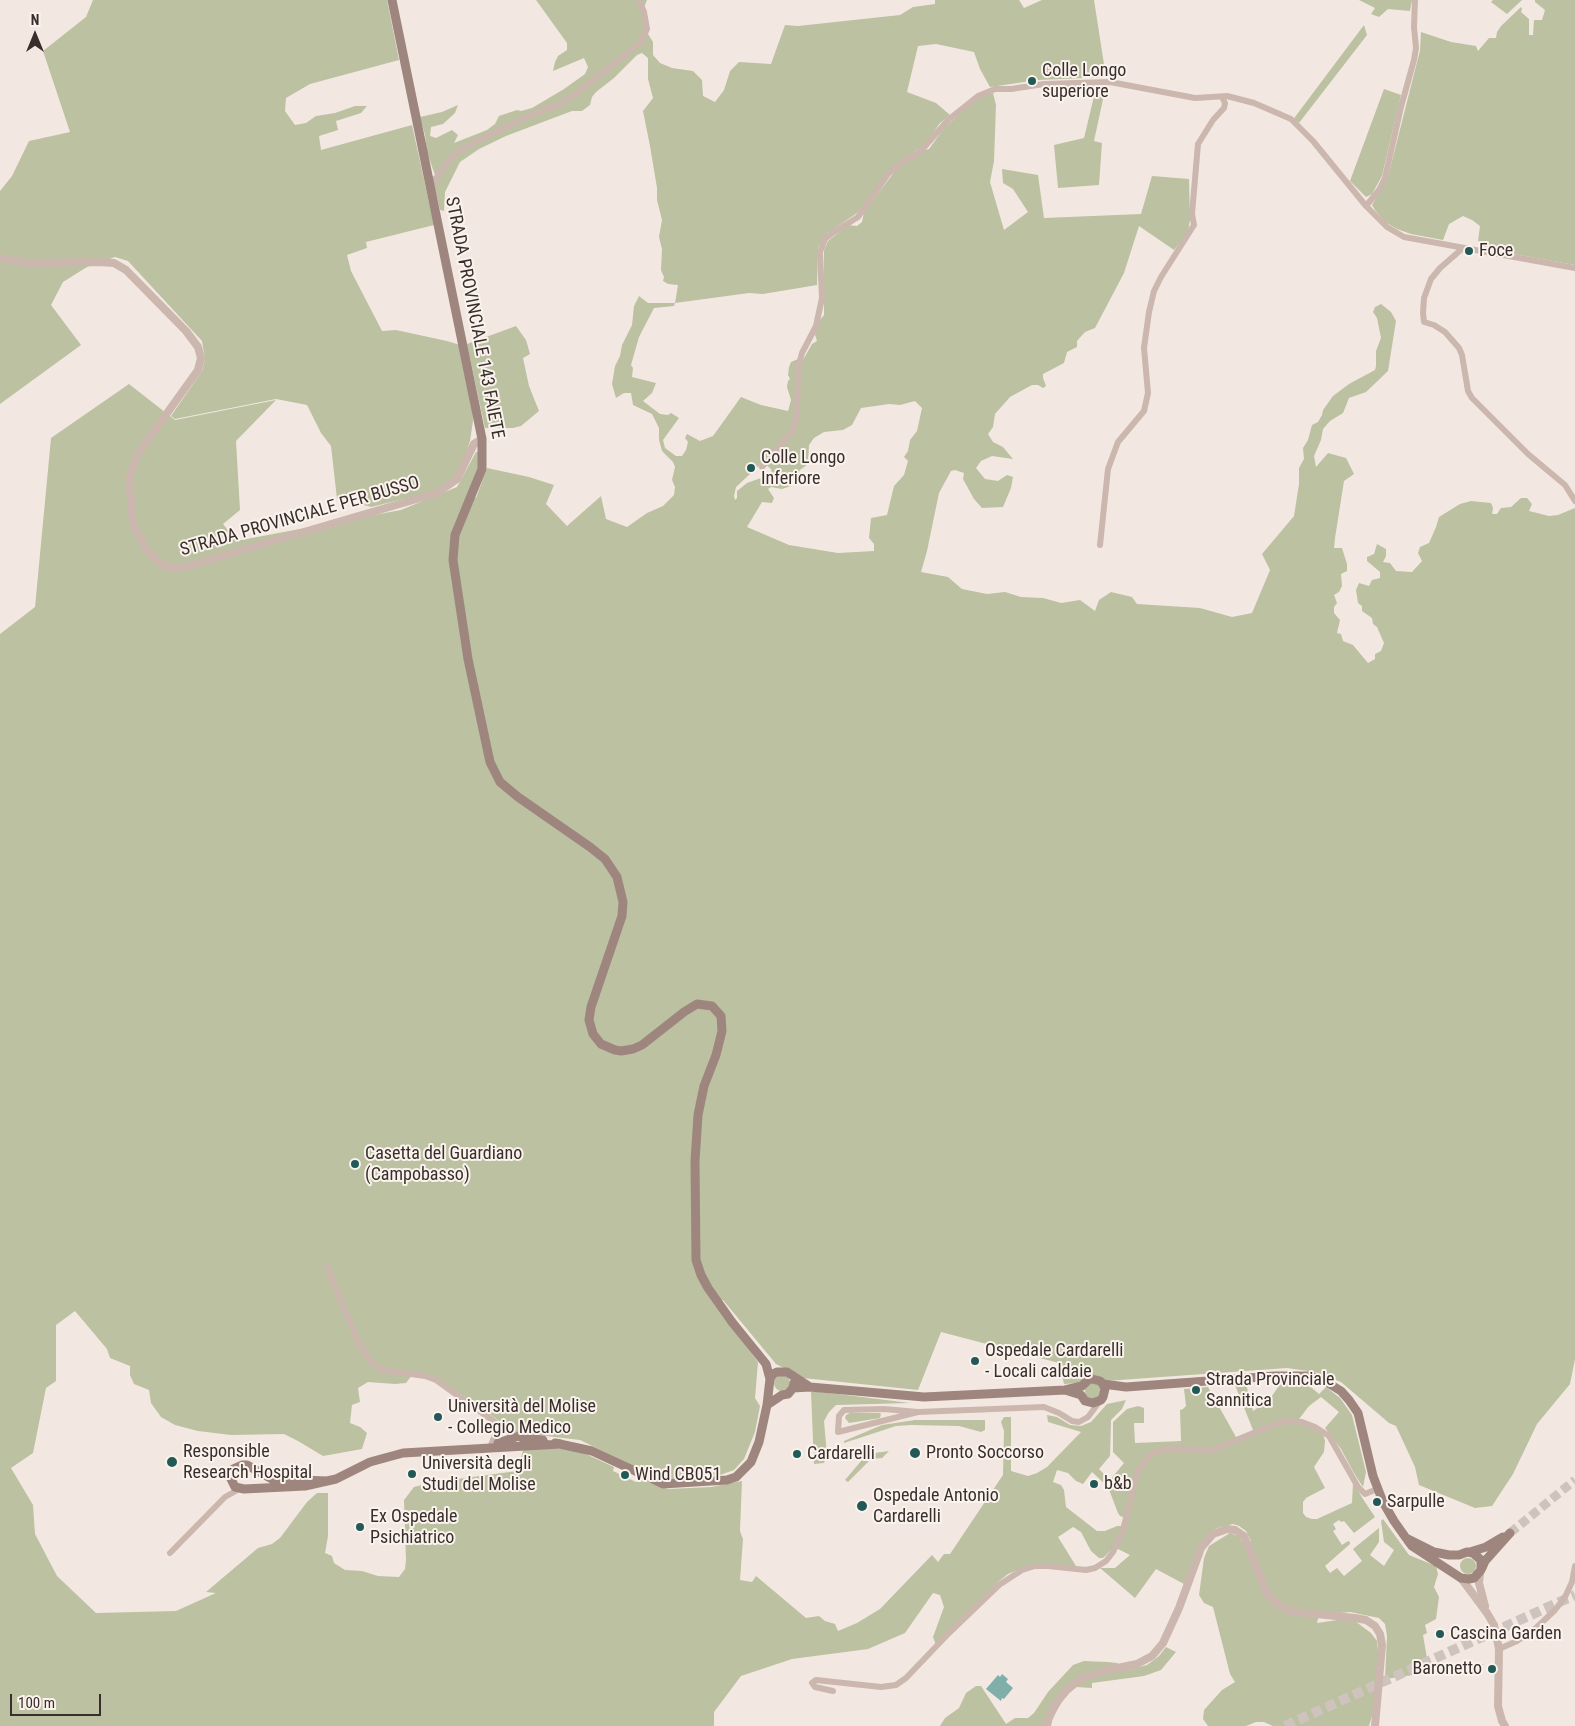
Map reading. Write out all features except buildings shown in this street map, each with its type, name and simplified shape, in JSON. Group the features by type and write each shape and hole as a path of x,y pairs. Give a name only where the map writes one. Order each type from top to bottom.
{"main road":[{"name":"STRADA PROVINCIALE 143 FAIETE","path":"392,0 482,439 482,469 455,534 453,560 468,659 490,762 500,782 605,859 617,877 623,902 622,916 591,1007 589,1020 593,1034 601,1044 621,1051 633,1049 642,1045 697,1004 712,1006 721,1016 722,1031 716,1055 704,1086 698,1115 695,1161 696,1260 708,1288 732,1322 766,1364 810,1387"},
{"name":"STRADA PROVINCIALE 143 FAIETE","path":"766,1364 770,1383"},
{"path":"473,1448 536,1439 592,1451 657,1482 669,1484 727,1480 736,1477 751,1462 759,1442 773,1374 786,1373 794,1383 793,1388"},
{"name":"STRADA PROVINCIALE 143 FAIETE","path":"767,1405 782,1395 788,1394 793,1388 810,1387 924,1397 1064,1390 1083,1394 1093,1403 1103,1393 1126,1387 1290,1375 1311,1376 1323,1380 1341,1391 1358,1413 1377,1489 1382,1502 1406,1538 1412,1546 1459,1576"},
{"name":"STRADA PROVINCIALE 143 FAIETE","path":"1083,1394 1088,1380 1092,1379 1096,1379 1103,1393"},
{"path":"770,1383 773,1392 782,1395"},
{"path":"328,1481 272,1479 251,1467 242,1465 233,1469 231,1478 236,1486 249,1488 305,1486 328,1481 336,1479 370,1462 403,1453 473,1448 518,1441"},
{"path":"249,1488 256,1476 251,1467"},
{"path":"1460,1555 1454,1564 1459,1576 1472,1579 1510,1533 1470,1552"},
{"name":"STRADA PROVINCIALE 143 FAIETE","path":"1406,1538 1434,1552 1460,1555 1470,1552 1479,1558 1481,1570"}],"street":[{"path":"431,186 458,151 512,123 561,103 576,94 641,42 647,29 644,12 639,0"},
{"path":"1366,206 1379,190 1385,178 1414,60 1416,48 1415,0"},
{"path":"762,467 793,430 797,414 798,368 802,353 816,326 822,298 820,252 825,239 858,217 888,174 903,161 920,152 948,120 978,96 995,89 1011,89 1044,84 1110,82 1195,98 1228,96 1254,103 1291,120 1312,141 1366,206 1387,227 1404,237 1575,268"},
{"path":"1100,545 1108,469 1118,442 1144,411 1148,393 1144,348 1154,291 1194,226 1192,214 1198,144 1213,120 1224,108 1225,103 1222,96"},
{"path":"1463,248 1440,268 1431,279 1424,298 1422,313 1424,322 1434,325 1445,332 1459,348 1462,355 1468,391 1472,398 1528,454 1565,486 1575,501"},
{"name":"STRADA PROVINCIALE PER BUSSO","path":"0,258 26,263 114,263 126,270 186,331 198,347 201,358 198,370 137,455 130,479 133,524 147,551 164,566 181,568 437,493 457,479 474,444 482,439"},
{"path":"327,1266 359,1344 372,1363 382,1370 425,1376 436,1380 518,1441"},
{"path":"918,1412 838,1432 839,1416 844,1410 884,1409 918,1412 1044,1407 1072,1421 1078,1422 1088,1417 1103,1393"},
{"path":"1083,1394 1088,1417"},
{"path":"833,1691 815,1687 812,1683 816,1680 881,1686 896,1685 906,1678 999,1585 1022,1570 1041,1566 1086,1570 1095,1568 1106,1560 1113,1552 1122,1530 1137,1473 1148,1457 1158,1451 1169,1449 1213,1450 1276,1424 1288,1421 1302,1422 1329,1436 1358,1487 1365,1494 1377,1489"},
{"path":"491,1445 499,1426"},
{"path":"170,1553 236,1486"},
{"path":"1045,1726 1056,1703 1067,1690 1082,1678 1103,1671 1137,1664 1152,1656 1164,1643 1201,1548 1213,1534 1227,1529 1235,1530 1244,1536 1267,1594 1285,1609 1366,1620 1374,1626 1380,1634 1382,1645 1375,1726"},
{"path":"1500,1649 1517,1641 1536,1628 1554,1610 1565,1597 1572,1582 1575,1566"},
{"name":"STRADA PROVINCIALE 143 FAIETE","path":"1481,1570 1479,1582 1500,1649 1498,1706 1505,1726"},
{"name":"STRADA PROVINCIALE 143 FAIETE","path":"1459,1576 1488,1613"}],"green space":[{"path":"93,0 387,0 399,60 310,84 286,98 285,111 295,125 306,123 316,116 335,113 355,106 367,106 361,113 336,121 338,130 319,136 321,150 412,125 434,225 366,242 367,248 347,255 351,271 382,331 396,330 460,345 472,402 473,421 470,441 463,462 453,478 436,491 371,507 360,504 354,493 337,499 331,446 321,433 307,405 276,399 175,419 171,416 202,371 205,359 202,341 128,261 115,257 87,267 63,282 51,305 81,345 0,404 0,191 12,176 29,141 70,132 43,51 86,17"},
{"path":"536,0 647,0 642,13 648,34 653,42 653,55 660,63 672,68 693,71 702,80 703,96 715,102 724,90 730,71 739,62 771,64 785,25 798,26 900,15 913,7 935,4 935,0 1019,0 1024,8 1042,0 1094,0 1106,77 1038,80 990,87 980,69 974,52 936,44 918,46 907,92 936,103 950,115 939,124 928,141 919,149 903,158 857,213 828,233 824,238 818,248 817,285 763,294 749,293 675,303 678,285 668,284 663,281 664,277 661,270 662,249 659,237 662,220 643,111 653,98 648,79 648,58 642,53 637,55 614,78 596,92 592,97 590,105 582,111 572,111 506,136 479,149 460,162 445,192 444,211 440,210 432,177 435,175 427,152 420,117 442,112 458,105 455,113 443,124 431,127 430,136 436,138 452,130 458,135 454,143 487,130 495,124 499,116 517,110 521,111 532,108 585,74 588,67 584,58 553,71 558,56 567,50 567,43"},
{"path":"1359,0 1412,0 1410,11 1388,9 1379,17 1371,14 1375,8"},
{"path":"1493,0 1522,0 1507,14 1491,2"},
{"path":"1535,0 1575,0 1575,265 1486,249 1478,241 1480,226 1463,216 1449,224 1443,240 1411,234 1385,222 1372,205 1388,177 1420,51 1421,32 1451,42 1476,46 1478,51 1489,38 1496,38 1501,26 1521,7 1521,12 1529,19 1529,35 1533,35 1534,20 1542,20 1545,10"},
{"path":"1364,25 1367,35 1299,123 1294,119 1295,117"},
{"path":"1096,88 1105,90 1094,141 1102,143 1099,185 1058,188 1054,145 1084,138"},
{"path":"1384,89 1401,95 1382,176 1372,194 1366,197 1350,181"},
{"path":"993,93 996,105 994,161 990,182 1004,230 1028,212 1013,189 1003,183 1002,169 1038,175 1044,218 1141,214 1152,176 1189,179 1190,220 1188,232 1174,250 1139,226 1124,273 1095,328 1085,332 1077,341 1077,347 1067,352 1064,363 1043,374 1046,386 1043,388 1038,385 1032,385 1010,397 995,414 993,427 988,434 993,442 1003,447 1013,459 992,456 981,461 976,468 985,479 998,481 1007,475 1013,477 1011,488 1003,507 982,508 974,499 963,479 964,473 955,470 951,471 939,493 921,572 948,577 962,589 987,594 1005,592 1021,597 1043,598 1061,603 1080,600 1095,611 1099,600 1111,592 1132,597 1137,604 1200,608 1232,617 1252,613 1270,570 1262,554 1294,516 1299,484 1299,468 1304,459 1303,448 1308,440 1312,425 1318,422 1323,410 1333,396 1349,384 1375,370 1376,351 1381,338 1377,318 1373,312 1375,307 1381,304 1391,312 1396,321 1388,371 1366,392 1349,398 1343,413 1330,421 1323,429 1321,440 1314,456 1316,467 1328,453 1346,458 1354,474 1344,481 1334,548 1342,548 1347,564 1347,571 1341,574 1342,586 1339,592 1334,595 1337,603 1334,607 1334,613 1340,620 1337,633 1341,634 1343,641 1353,645 1368,663 1375,659 1375,654 1381,651 1384,643 1377,627 1373,624 1372,618 1362,611 1362,606 1358,603 1356,590 1359,583 1369,586 1372,580 1380,578 1380,572 1367,561 1367,557 1374,554 1377,544 1386,549 1386,556 1383,562 1390,563 1396,571 1412,572 1422,561 1418,553 1420,547 1429,543 1439,517 1460,504 1471,501 1491,503 1493,508 1492,514 1497,514 1501,508 1511,507 1521,498 1527,498 1532,504 1529,511 1549,516 1558,515 1575,508 1575,1359 1570,1384 1537,1424 1513,1474 1492,1506 1475,1508 1419,1485 1415,1467 1396,1426 1389,1423 1341,1382 1315,1372 1287,1368 1064,1384 1059,1363 941,1332 918,1390 803,1378 776,1364 723,1300 715,1304 758,1362 755,1398 760,1406 755,1432 744,1459 734,1470 720,1475 671,1479 648,1473 580,1440 530,1434 524,1438 443,1382 412,1375 406,1383 368,1382 358,1388 360,1402 352,1405 350,1423 360,1427 367,1433 362,1449 323,1456 284,1434 231,1435 198,1431 175,1425 161,1417 151,1403 149,1390 134,1384 130,1375 130,1366 110,1358 107,1349 75,1311 56,1325 56,1381 46,1388 33,1453 11,1468 33,1505 35,1534 57,1576 96,1613 176,1611 216,1593 206,1592 258,1548 272,1544 280,1538 307,1502 317,1493 328,1493 328,1536 325,1553 332,1556 334,1563 345,1570 362,1571 378,1576 399,1577 405,1569 406,1560 404,1500 414,1487 428,1483 517,1471 524,1447 569,1449 614,1467 613,1471 636,1482 638,1479 668,1489 711,1487 742,1481 740,1531 743,1539 740,1580 752,1582 756,1576 806,1618 819,1616 825,1621 835,1624 838,1631 857,1623 880,1609 932,1555 938,1562 944,1554 950,1554 1003,1475 1004,1431 1001,1422 1004,1417 1011,1417 1011,1471 1028,1476 1047,1467 1081,1432 1048,1422 1047,1415 1057,1417 1070,1425 1081,1426 1091,1422 1107,1404 1126,1400 1122,1409 1111,1420 1110,1456 1099,1469 1110,1480 1124,1463 1113,1452 1113,1422 1127,1409 1138,1406 1144,1408 1144,1423 1134,1423 1135,1443 1181,1441 1180,1410 1186,1406 1184,1389 1208,1387 1236,1437 1253,1430 1235,1385 1246,1384 1253,1411 1270,1399 1282,1381 1298,1381 1319,1394 1326,1387 1340,1398 1352,1415 1366,1472 1363,1487 1341,1449 1325,1428 1339,1412 1321,1397 1309,1406 1299,1419 1303,1424 1323,1434 1325,1441 1324,1452 1314,1467 1325,1488 1306,1498 1303,1502 1303,1513 1306,1517 1317,1519 1352,1503 1353,1482 1375,1517 1354,1533 1344,1521 1341,1522 1339,1520 1333,1524 1336,1529 1333,1531 1342,1545 1348,1541 1350,1544 1325,1566 1330,1573 1337,1568 1344,1576 1362,1561 1353,1549 1379,1528 1379,1542 1370,1555 1384,1566 1394,1550 1384,1542 1381,1521 1383,1519 1409,1555 1436,1566 1438,1574 1434,1587 1439,1597 1436,1619 1425,1625 1427,1633 1423,1635 1429,1670 1458,1665 1484,1665 1385,1679 1387,1636 1385,1624 1379,1618 1350,1612 1320,1611 1317,1623 1344,1619 1355,1621 1371,1633 1377,1641 1379,1662 1375,1706 1369,1726 1273,1726 1264,1722 1256,1722 1246,1726 1208,1726 1203,1719 1204,1710 1222,1690 1235,1682 1230,1674 1213,1607 1204,1603 1199,1595 1204,1558 1209,1546 1230,1533 1240,1537 1242,1542 1251,1541 1246,1531 1233,1524 1210,1532 1184,1584 1156,1569 1135,1598 1100,1568 1115,1568 1130,1555 1113,1548 1103,1558 1099,1558 1091,1551 1081,1532 1073,1527 1058,1537 1076,1566 1022,1568 1008,1574 936,1645 933,1637 944,1607 940,1595 933,1593 905,1633 868,1649 792,1659 741,1676 714,1712 714,1726 0,1726 0,634 35,607 51,438 129,384 175,420 276,400 236,441 240,510 223,524 236,541 401,510 457,487 476,452 480,452 478,473 469,494 476,498 487,468 529,477 554,485 546,504 567,526 601,496 606,519 627,527 647,513 663,506 674,495 675,487 672,480 675,467 673,462 662,451 659,440 659,428 652,414 633,405 631,393 624,393 616,398 612,384 615,366 620,356 622,345 632,325 634,306 639,296 648,303 675,303 674,306 654,308 639,337 631,365 633,368 632,377 656,383 652,393 643,401 660,414 668,415 671,413 679,418 663,440 665,448 676,456 682,456 688,442 685,438 687,434 700,441 713,436 741,397 761,405 788,411 791,400 787,387 790,379 788,375 789,367 791,362 798,359 803,360 812,344 817,341 815,335 820,320 824,315 824,250 828,241 848,225 857,226 862,222 864,212 898,167 924,150 929,149 944,128 977,98","holes":["915,401 922,408 917,431 910,440 908,451 904,457 908,461 904,475 894,486 887,515 871,518 869,538 874,544 874,551 838,553 789,545 747,527 762,502 772,503 774,498 768,489 771,487 782,489 791,486 800,470 808,464 809,445 814,438 824,432 843,430 852,425 861,408 889,404 900,405","763,462 771,469 772,474 747,483 737,491 737,498 735,500 736,487","1057,1470 1068,1473 1076,1481 1083,1484 1092,1472 1108,1487 1118,1513 1123,1517 1126,1526 1117,1526 1105,1531 1097,1531 1066,1507 1064,1490 1061,1485 1053,1482"]},
{"path":"516,326 526,340 530,354 523,358 529,386 539,411 521,426 513,428 485,428 467,344"},
{"path":"779,1375 785,1375 790,1380 788,1389 779,1391 774,1386 774,1380"},
{"path":"1093,1383 1099,1385 1101,1391 1099,1397 1093,1399 1087,1397 1085,1391 1087,1385"},
{"path":"811,1392 910,1403 836,1405 824,1421 827,1455 824,1463 814,1464"},
{"path":"850,1413 881,1414 880,1418 849,1423 845,1418"},
{"path":"915,1420 985,1420 985,1430 981,1432 959,1426 896,1426 844,1443 844,1441 882,1425"},
{"path":"889,1451 882,1458 871,1459 848,1482 845,1480 867,1454"},
{"path":"1468,1558 1474,1560 1476,1566 1474,1572 1468,1574 1462,1572 1460,1566 1462,1560"},
{"path":"1166,1647 1176,1652 1161,1670 1144,1676 1092,1683 1092,1688 1076,1687 1068,1692 1053,1717 1051,1726 940,1726 945,1718 959,1708 966,1693 976,1686 981,1686 1006,1724 1015,1718 1028,1718 1034,1713 1048,1692 1073,1665 1084,1661 1108,1662 1117,1663 1128,1670 1147,1665 1159,1656"}],"water":[{"path":"1002,1674 1008,1679 1006,1682 1013,1688 1001,1701 986,1689 998,1675 1000,1677"}],"tunnel":[{"path":"1510,1533 1575,1480"},
{"path":"1285,1726 1575,1595"}],"place":[{"name":"Colle Longo superiore","path":"1032,81"},
{"name":"Foce","path":"1469,251"},
{"name":"Colle Longo Inferiore","path":"751,468"},
{"name":"Casetta del Guardiano (Campobasso)","path":"355,1164"},
{"name":"Ospedale Cardarelli - Locali caldaie","path":"975,1361"},
{"name":"Strada Provinciale Sannitica","path":"1196,1390"},
{"name":"Università del Molise - Collegio Medico","path":"438,1417"},
{"name":"Pronto Soccorso","path":"915,1453"},
{"name":"Cardarelli","path":"797,1454"},
{"name":"Responsible Research Hospital","path":"172,1462"},
{"name":"Università degli Studi del Molise","path":"412,1474"},
{"name":"Wind CB051","path":"625,1475"},
{"name":"b&b","path":"1094,1484"},
{"name":"Sarpulle","path":"1377,1502"},
{"name":"Ospedale Antonio Cardarelli","path":"862,1506"},
{"name":"Ex Ospedale Psichiatrico","path":"360,1527"},
{"name":"Cascina Garden","path":"1440,1634"},
{"name":"Baronetto","path":"1492,1669"}]}
